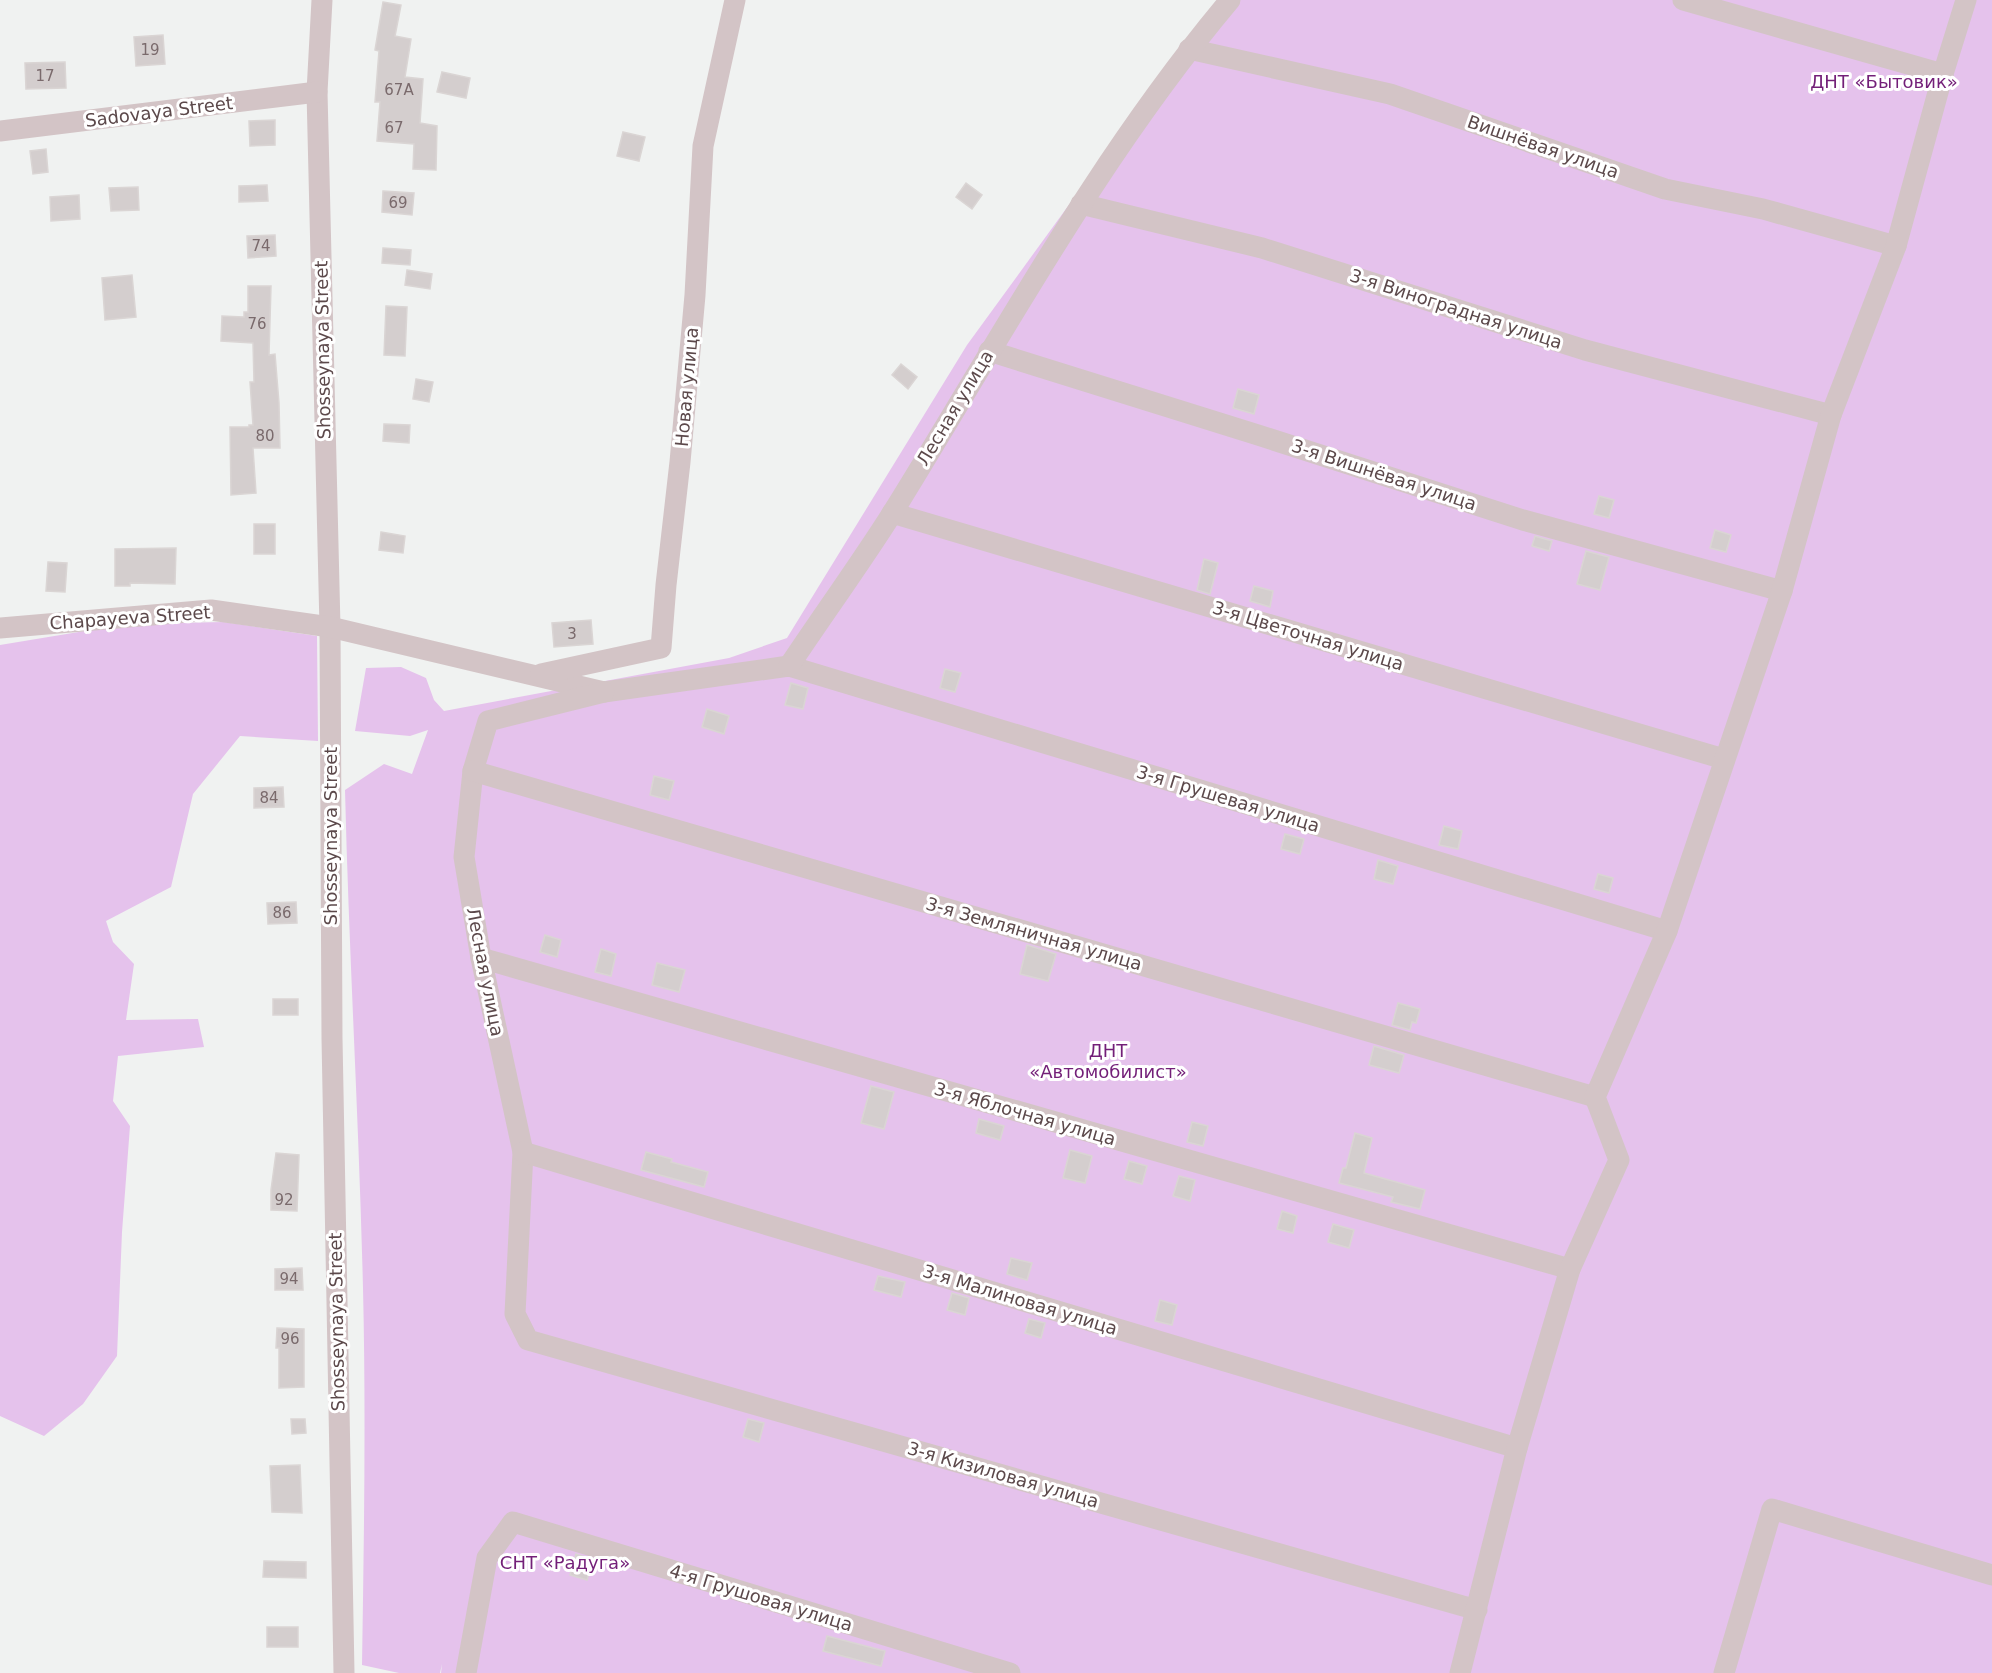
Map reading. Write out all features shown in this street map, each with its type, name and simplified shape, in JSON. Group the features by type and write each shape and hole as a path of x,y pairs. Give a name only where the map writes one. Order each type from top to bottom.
{"street":[{"name":"Shosseynaya Street","path":"321,0 317,92 330,627 332,1038 344,1673"},
{"name":"Новая улица","path":"536,675 661,648 695,295 703,146 735,0"},
{"name":"Лесная улица","path":"528,1340 515,1314 523,1152 481,958 464,857 473,771 488,721 604,692 789,666 892,513 988,351 1081,204 1189,49 1230,0"},
{"path":"1683,0 1943,74"},
{"path":"1461,1673 1517,1448 1570,1269 1619,1160 1595,1097 1667,931 1782,591 1831,415 1896,246 1943,74 1966,0"},
{"name":"Вишнёвая улица","path":"1189,49 1390,94 1665,189 1763,209 1896,246"},
{"name":"Sadovaya Street","path":"0,131 317,92"},
{"name":"3-я Виноградная улица","path":"1081,204 1262,248 1586,350 1831,415"},
{"name":"3-я Вишнёвая улица","path":"988,351 1523,520 1782,591"},
{"name":"3-я Цветочная улица","path":"892,513 1724,759"},
{"name":"Chapayeva Street","path":"0,628 211,610 330,627"},
{"name":"Лесная улица","path":"330,627 604,692"},
{"name":"3-я Грушевая улица","path":"789,666 1667,931"},
{"name":"3-я Земляничная улица","path":"473,771 1595,1097"},
{"name":"3-я Яблочная улица","path":"481,958 1570,1269"},
{"name":"3-я Малиновая улица","path":"523,1152 1517,1448"},
{"name":"3-я Кизиловая улица","path":"528,1340 1477,1610"},
{"path":"1724,1673 1772,1509 1992,1575"},
{"name":"4-я Грушовая улица","path":"466,1673 487,1558 513,1522 1010,1673"}],"green space":[{"name":"ДНТ «Автомобилист»","path":"1218,0 1992,0 1992,1673 441,1673 442,1664 440,1673 399,1673 362,1665 365,1429 363,1288 345,790 384,764 412,774 428,730 410,736 355,731 366,668 401,667 426,678 434,700 444,711 729,658 787,638 967,345"},
{"path":"224,622 317,636 318,741 240,736 193,794 171,887 106,921 113,942 134,964 126,1020 198,1019 204,1047 118,1056 113,1101 130,1126 122,1232 117,1356 83,1404 44,1436 0,1416 0,645 127,624"}],"building":[{"path":"383,2 401,5 395,36 411,39 405,77 423,79 420,123 437,126 436,170 413,169 414,144 377,141 380,102 375,102 379,51 375,50"},
{"path":"163,35 165,64 136,66 134,37"},
{"path":"65,62 66,88 26,89 25,63"},
{"path":"442,72 470,78 466,98 437,92"},
{"path":"275,120 275,145 250,146 249,121"},
{"path":"623,132 645,137 639,161 617,156"},
{"path":"46,149 48,172 33,174 30,151"},
{"path":"966,183 982,195 972,209 956,197"},
{"path":"267,185 268,201 239,202 239,186"},
{"path":"138,187 139,210 111,211 109,188"},
{"path":"383,191 414,193 412,215 382,212"},
{"path":"79,195 80,219 51,221 50,197"},
{"path":"275,235 276,256 248,258 247,236"},
{"path":"383,248 411,250 410,265 382,263"},
{"path":"407,270 432,274 430,289 405,285"},
{"path":"132,275 136,317 105,320 102,278"},
{"path":"248,286 271,286 269,355 275,354 280,448 253,448 256,493 231,495 230,427 253,425 250,382 254,382 253,343 221,341 222,316 244,317 244,312 248,312"},
{"path":"386,306 407,307 405,356 384,355"},
{"path":"901,364 917,377 908,389 892,375"},
{"path":"416,379 433,382 429,402 413,399"},
{"path":"1238,389 1259,395 1254,414 1233,408"},
{"path":"384,424 410,425 409,443 383,441"},
{"path":"1599,496 1614,500 1609,518 1594,514"},
{"path":"254,524 275,524 275,554 254,554"},
{"path":"1715,530 1731,535 1726,552 1710,548"},
{"path":"381,532 405,536 403,553 379,550"},
{"path":"1535,536 1552,541 1549,551 1532,546"},
{"path":"176,548 175,584 130,583 130,586 115,586 115,549"},
{"path":"1586,551 1609,557 1600,590 1577,584"},
{"path":"1204,559 1218,563 1210,594 1197,590"},
{"path":"48,562 67,563 65,592 46,591"},
{"path":"1254,586 1273,591 1270,607 1250,601"},
{"path":"591,620 593,644 554,647 552,623"},
{"path":"945,669 961,673 955,692 940,688"},
{"path":"791,683 808,688 803,709 785,705"},
{"path":"707,709 729,716 724,734 702,727"},
{"path":"654,776 674,781 669,800 650,795"},
{"path":"283,787 284,807 254,808 254,788"},
{"path":"1444,826 1462,831 1458,849 1439,845"},
{"path":"1285,834 1304,839 1300,854 1281,849"},
{"path":"1378,860 1398,866 1393,884 1374,879"},
{"path":"1598,874 1613,878 1609,893 1594,889"},
{"path":"296,902 297,923 268,924 267,903"},
{"path":"545,935 561,940 557,957 540,952"},
{"path":"1027,945 1056,954 1048,981 1020,974"},
{"path":"601,949 616,954 611,976 595,972"},
{"path":"657,963 685,970 679,992 652,985"},
{"path":"273,999 298,999 298,1015 273,1015"},
{"path":"1398,1003 1420,1009 1416,1023 1412,1022 1410,1030 1392,1025"},
{"path":"1374,1046 1404,1055 1399,1073 1369,1065"},
{"path":"871,1086 894,1092 884,1129 861,1123"},
{"path":"979,1119 1004,1126 1000,1140 976,1133"},
{"path":"1192,1122 1208,1126 1203,1146 1187,1142"},
{"path":"1355,1133 1372,1138 1364,1173 1425,1190 1420,1209 1391,1202 1393,1197 1339,1183 1343,1168 1346,1168"},
{"path":"1070,1150 1092,1156 1085,1183 1063,1178"},
{"path":"646,1152 672,1159 671,1162 708,1172 704,1187 641,1170"},
{"path":"276,1153 299,1155 297,1211 271,1210"},
{"path":"1129,1161 1147,1166 1142,1184 1124,1179"},
{"path":"1179,1176 1195,1180 1190,1201 1173,1196"},
{"path":"1282,1211 1297,1216 1293,1233 1277,1229"},
{"path":"1333,1224 1354,1230 1349,1248 1328,1242"},
{"path":"1011,1258 1032,1263 1027,1280 1007,1274"},
{"path":"302,1268 303,1290 275,1290 275,1269"},
{"path":"878,1276 905,1282 901,1297 874,1290"},
{"path":"952,1293 969,1298 965,1315 947,1310"},
{"path":"1160,1300 1177,1305 1172,1325 1155,1321"},
{"path":"1029,1319 1045,1323 1041,1338 1025,1333"},
{"path":"277,1328 304,1329 304,1387 279,1388"},
{"path":"291,1419 305,1419 306,1433 292,1434"},
{"path":"748,1419 764,1423 759,1442 743,1437"},
{"path":"300,1465 302,1513 272,1512 270,1466"},
{"path":"576,1554 593,1560 587,1580 570,1575"},
{"path":"264,1561 306,1562 306,1578 263,1577"},
{"path":"267,1627 298,1627 298,1647 267,1647"},
{"path":"827,1636 885,1651 881,1666 823,1651"}],"park label":[{"name":"ДНТ «Бытовик»","path":"1884,82"},
{"name":"СНТ «Радуга»","path":"565,1563"}]}
